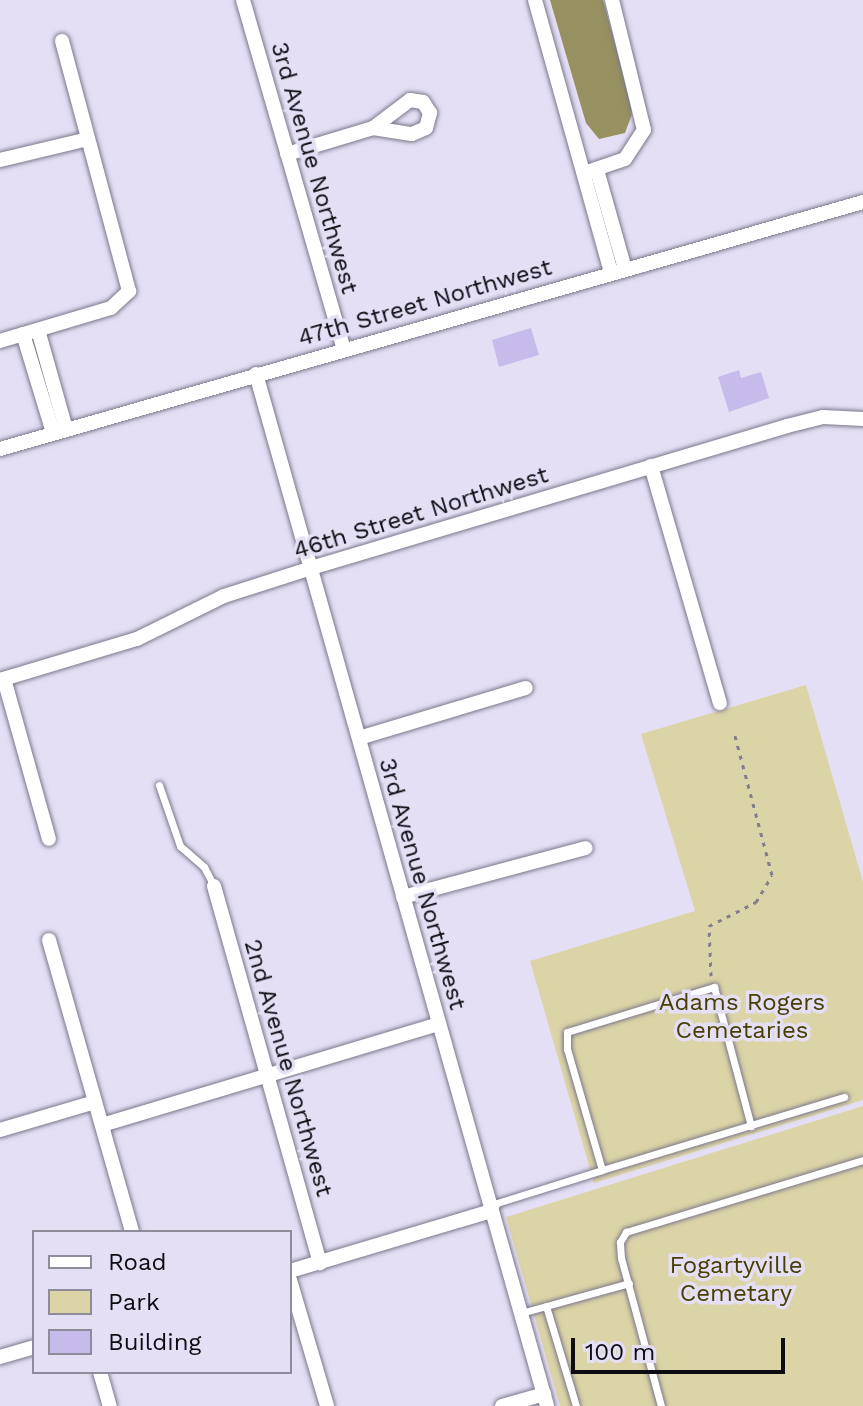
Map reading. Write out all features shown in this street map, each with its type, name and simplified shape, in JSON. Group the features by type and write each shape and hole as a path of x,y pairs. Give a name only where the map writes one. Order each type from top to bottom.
{"street":[{"name":"3rd Avenue Northwest","path":"243,0 344,349"},
{"path":"535,0 590,171 618,271"},
{"path":"590,171 632,153 645,121 612,0"},
{"path":"0,341 111,308 126,296 128,276 62,41"},
{"path":"287,154 373,128"},
{"path":"0,160 88,139"},
{"name":"47th Street Northwest","path":"0,449 863,202"},
{"path":"30,332 59,431"},
{"name":"3rd Avenue Northwest","path":"256,374 545,1400"},
{"name":"46th Street Northwest","path":"2,679 137,639 224,596 311,568 823,417 863,419"},
{"path":"651,466 720,703"},
{"path":"2,679 49,839"},
{"path":"359,738 526,688"},
{"path":"403,897 586,848"},
{"name":"2nd Avenue Northwest","path":"214,886 320,1263"},
{"path":"49,940 131,1230"},
{"path":"102,1125 438,1024"},
{"path":"2,1130 95,1102"},
{"path":"292,1270 491,1211"},
{"path":"292,1287 327,1406"},
{"path":"0,1357 32,1348"},
{"path":"101,1374 110,1406"},
{"path":"502,1406 545,1400"}],"lane":[{"path":"159,785 180,846 204,867 214,886"},
{"path":"602,1170 567,1049 567,1032 714,987 751,1126"},
{"path":"491,1211 497,1203 844,1097"},
{"path":"661,1406 620,1242 636,1226 863,1160"},
{"path":"521,1313 629,1283"},
{"path":"546,1306 576,1406"}],"path":[{"path":"714,987 706,955 709,926 756,902 772,875 734,732"}],"green space":[{"name":"Adams Rogers Cemetaries","path":"806,685 863,882 863,1100 594,1183 530,961 695,911 641,734"},
{"name":"Fogartyville Cemetary","path":"863,1106 863,1406 560,1406 506,1217"}],"shaded area":[{"path":"550,0 603,0 630,98 632,114 625,133 599,139 586,123"}],"building":[{"path":"531,328 539,355 499,367 492,340"},
{"path":"739,370 741,378 761,372 769,398 729,412 718,377"}]}
